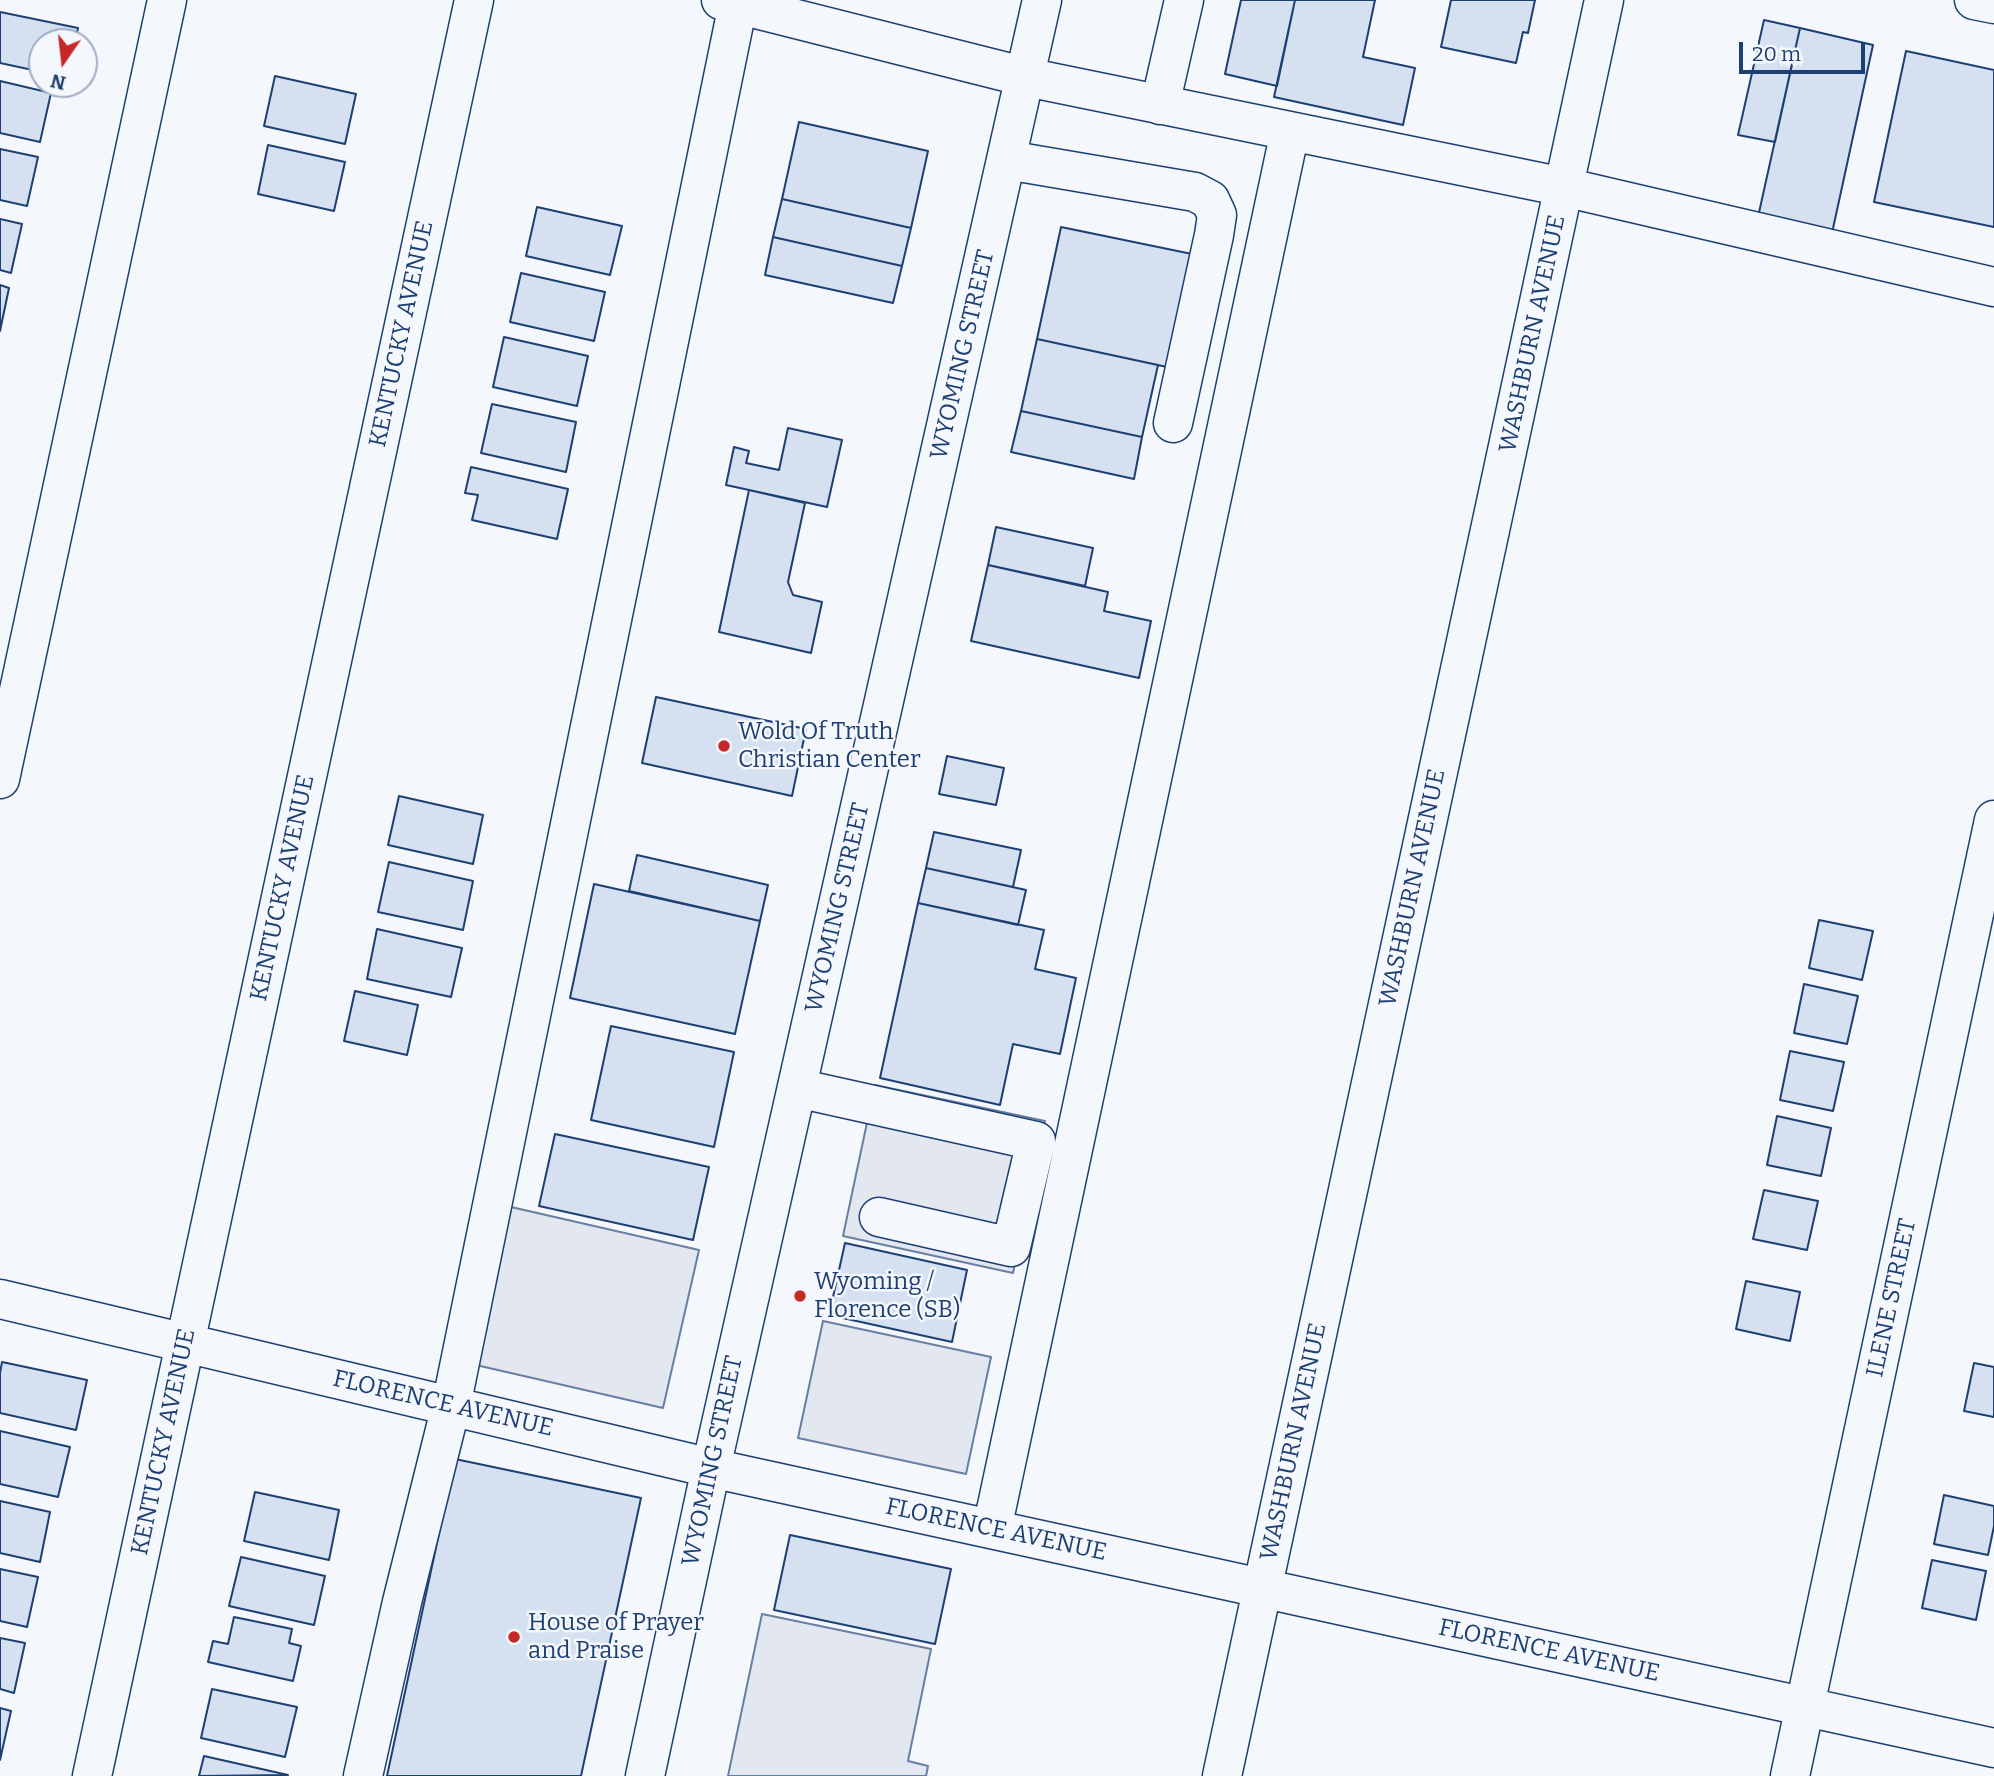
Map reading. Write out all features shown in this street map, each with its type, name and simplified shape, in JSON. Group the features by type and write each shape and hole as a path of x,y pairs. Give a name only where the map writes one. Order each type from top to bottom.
{"street":[{"path":"0,779 167,0"},
{"name":"KENTUCKY AVENUE","path":"92,1776 474,0"},
{"name":"WYOMING STREET","path":"645,1776 711,1468 1042,0"},
{"path":"1160,105 1184,0"},
{"name":"WASHBURN AVENUE","path":"1222,1776 1604,0"},
{"path":"1974,0 1994,5"},
{"path":"363,1776 402,1602 452,1406 730,2 1026,77 1564,187 1994,287"},
{"path":"992,1529 1290,131"},
{"path":"1007,160 1195,192 1210,200 1217,215 1214,235 1173,424"},
{"name":"ILENE STREET","path":"1790,1776 1994,820"},
{"path":"797,1088 1036,1141 1011,1247 879,1217"},
{"name":"FLORENCE AVENUE","path":"0,1299 711,1468 1994,1748"}],"shaded area":[{"path":"875,1085 1045,1121 1013,1273 843,1236"},
{"path":"511,1207 699,1250 663,1408 476,1365"},
{"path":"823,1321 991,1357 966,1474 798,1438"},
{"path":"762,1614 931,1649 908,1761 928,1766 926,1776 728,1776"}],"building":[{"path":"1241,0 1295,0 1277,86 1225,74"},
{"path":"1295,0 1375,0 1363,57 1415,68 1403,125 1274,97"},
{"path":"1451,0 1535,0 1528,33 1523,32 1516,63 1441,47"},
{"path":"0,12 78,28 28,28 28,69 0,63"},
{"path":"1764,20 1800,28 1775,142 1738,135"},
{"path":"1800,28 1873,45 1832,233 1758,217"},
{"path":"1906,51 1994,70 1994,227 1874,202"},
{"path":"275,76 356,94 345,144 264,126"},
{"path":"0,81 28,88 28,98 50,98 40,142 0,133"},
{"path":"799,122 928,151 911,228 782,199"},
{"path":"268,145 345,162 334,211 258,194"},
{"path":"0,149 38,157 27,206 0,200"},
{"path":"782,199 911,228 902,266 773,237"},
{"path":"537,207 622,226 610,275 526,256"},
{"path":"0,219 22,224 11,273 0,270"},
{"path":"1061,227 1192,254 1167,367 1037,339"},
{"path":"773,237 902,266 893,303 765,275"},
{"path":"521,273 605,292 594,341 510,322"},
{"path":"0,285 9,288 0,331"},
{"path":"504,337 588,356 577,406 493,387"},
{"path":"1037,339 1158,365 1142,437 1021,411"},
{"path":"492,404 576,422 566,472 481,453"},
{"path":"1021,411 1142,437 1134,479 1011,452"},
{"path":"788,428 842,440 827,507 726,485 734,447 749,451 746,463 779,470"},
{"path":"471,467 568,489 557,539 472,520 478,495 465,493"},
{"path":"749,490 805,503 788,582 793,595 822,602 811,653 719,632"},
{"path":"996,527 1093,548 1085,586 988,565"},
{"path":"988,565 1108,592 1104,611 1151,621 1139,678 971,641"},
{"name":"Wold Of Truth Christian Center","path":"656,697 806,729 792,796 642,763"},
{"path":"947,756 1004,768 996,805 939,794"},
{"path":"399,796 483,815 473,864 388,845"},
{"path":"934,832 1021,850 1013,887 926,868"},
{"path":"637,855 768,885 760,921 629,891"},
{"path":"389,862 473,881 463,930 378,912"},
{"path":"926,868 1026,890 1018,925 918,903"},
{"path":"594,884 760,921 735,1034 570,998"},
{"path":"918,903 1044,930 1035,969 1076,978 1060,1054 1013,1044 1000,1105 880,1078"},
{"path":"1819,920 1873,931 1862,980 1809,968"},
{"path":"377,929 462,948 451,997 367,979"},
{"path":"1804,984 1858,996 1847,1044 1794,1033"},
{"path":"355,991 418,1005 407,1055 344,1041"},
{"path":"611,1026 734,1052 714,1147 591,1120"},
{"path":"1790,1051 1844,1062 1833,1111 1780,1100"},
{"path":"1777,1116 1831,1128 1821,1176 1767,1165"},
{"path":"555,1134 709,1167 693,1240 539,1206"},
{"path":"1764,1190 1818,1201 1807,1250 1753,1239"},
{"path":"845,1243 967,1270 952,1342 829,1315"},
{"path":"1746,1281 1800,1292 1790,1341 1736,1329"},
{"path":"2,1362 87,1380 76,1430 0,1413"},
{"path":"1974,1363 1994,1367 1994,1417 1964,1411"},
{"path":"0,1431 70,1447 58,1497 0,1484"},
{"name":"House of Prayer and Praise","path":"455,1459 641,1498 581,1776 387,1776"},
{"path":"255,1492 339,1510 329,1560 244,1541"},
{"path":"1944,1495 1994,1506 1994,1526 1988,1555 1934,1544"},
{"path":"0,1501 50,1512 40,1562 0,1553"},
{"path":"790,1535 951,1569 935,1644 774,1610"},
{"path":"241,1557 325,1576 314,1625 229,1606"},
{"path":"1932,1560 1986,1571 1976,1620 1922,1608"},
{"path":"0,1569 38,1577 27,1627 0,1621"},
{"path":"234,1617 292,1629 289,1643 301,1646 293,1681 208,1662 213,1641 228,1644"},
{"path":"0,1638 25,1643 14,1693 0,1689"},
{"path":"212,1689 297,1707 285,1757 201,1738"},
{"path":"0,1708 11,1711 0,1760"},
{"path":"204,1756 288,1775 199,1776"}],"place":[{"name":"Wold Of Truth Christian Center","path":"724,746"},
{"name":"Wyoming / Florence (SB)","path":"800,1296"},
{"name":"House of Prayer and Praise","path":"514,1637"}]}
